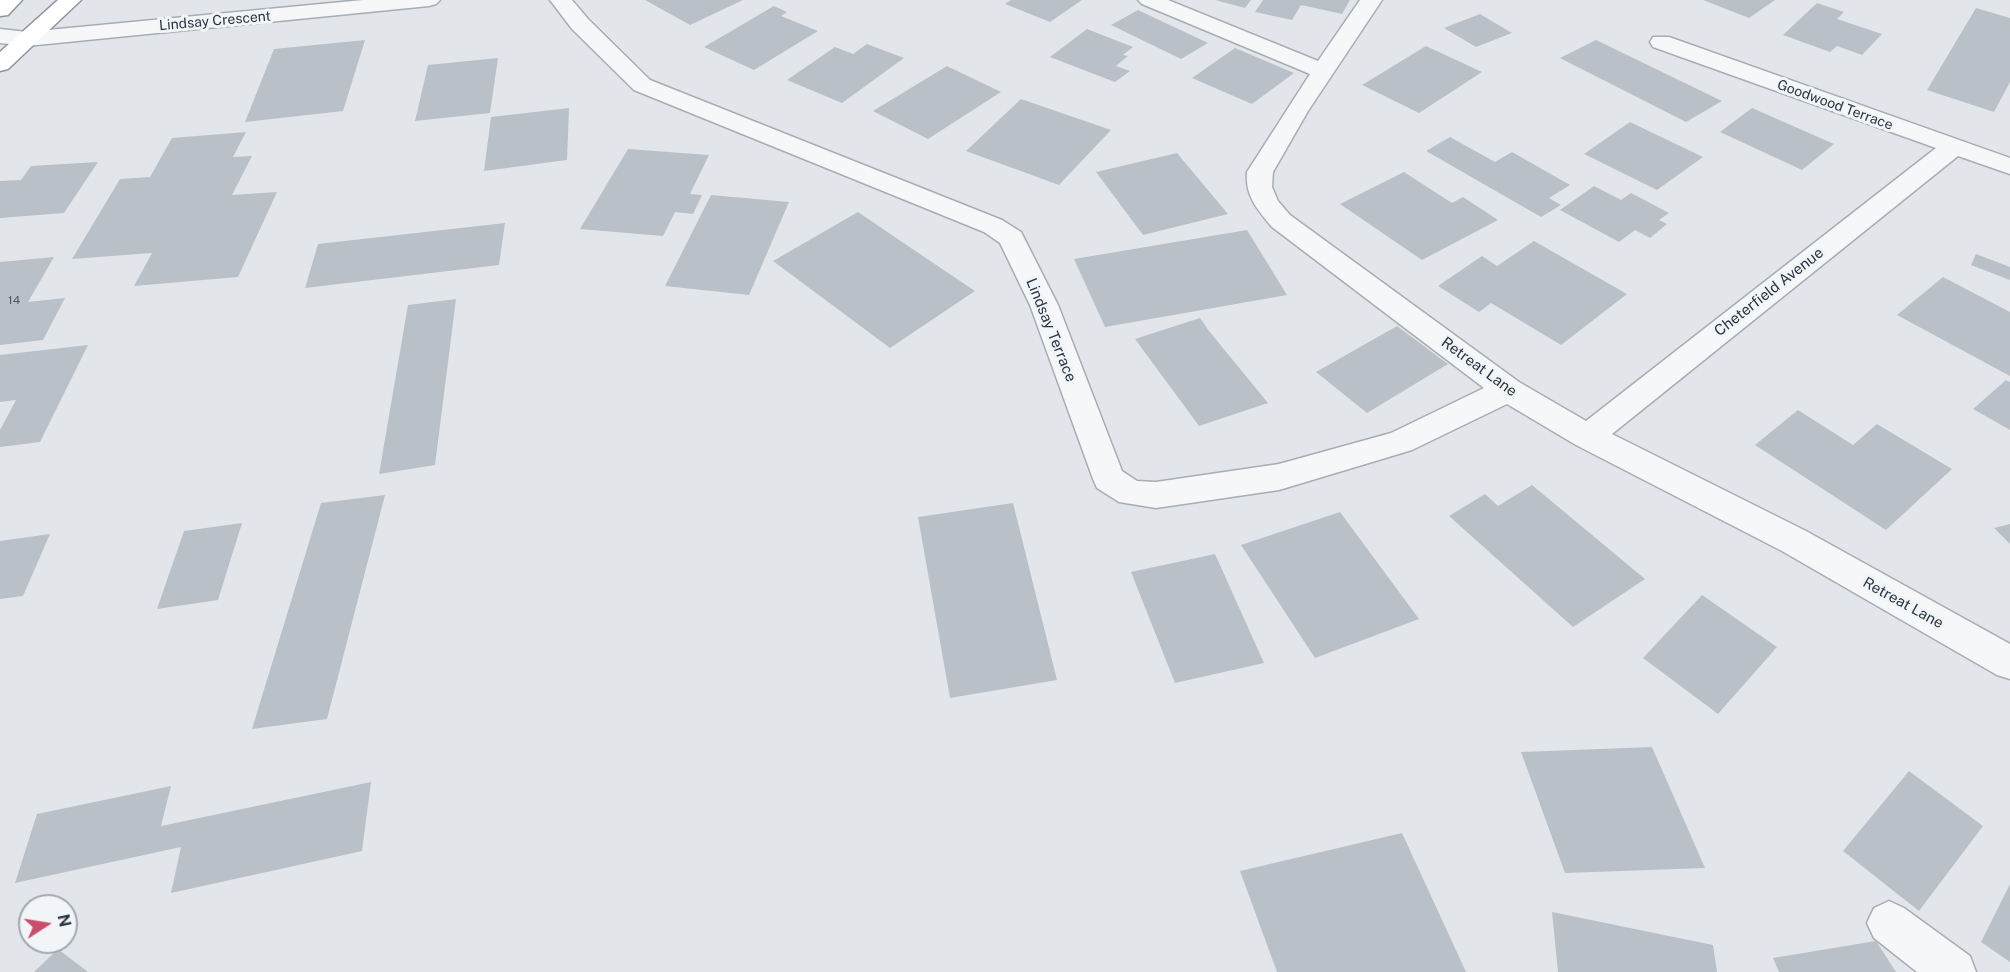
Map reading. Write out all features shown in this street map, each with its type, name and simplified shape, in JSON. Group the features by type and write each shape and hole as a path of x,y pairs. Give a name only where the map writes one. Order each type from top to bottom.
{"highway":[{"path":"0,10 11,0"},
{"path":"0,64 70,0"}],"street":[{"name":"Lindsay Crescent","path":"0,36 27,39 429,0"},
{"name":"Lindsay Terrace","path":"561,0 580,24 642,85 993,226 1011,238 1044,305 1109,479 1131,493 1155,495 1280,477 1401,442 1508,390"},
{"path":"1149,0 1323,71"},
{"name":"Retreat Lane","path":"1371,0 1323,71 1260,172 1259,187 1266,203 1281,221 1508,390 1587,437 1794,541 2010,663"},
{"name":"Goodwood Terrace","path":"1661,42 1952,148 2010,166"},
{"name":"Cheterfield Avenue","path":"1587,437 1952,148"},
{"path":"1889,923 1954,972"}],"building":[{"path":"645,0 743,0 690,25"},
{"path":"1011,0 1082,0 1050,22 1005,4"},
{"path":"1215,0 1251,0 1245,8"},
{"path":"1263,0 1350,0 1342,14 1301,5 1292,20 1255,12"},
{"path":"1703,0 1775,0 1749,18"},
{"path":"1817,3 1844,12 1837,19 1882,34 1862,55 1837,46 1830,52 1783,35"},
{"path":"774,6 787,12 781,16 818,31 754,70 704,47"},
{"path":"1976,8 2010,18 2010,82 1994,112 1927,90"},
{"path":"1138,10 1208,43 1181,59 1111,25"},
{"path":"1480,14 1512,33 1476,47 1444,28"},
{"path":"1087,29 1133,47 1123,55 1128,56 1116,66 1130,71 1115,82 1050,57"},
{"path":"365,40 343,111 245,122 274,49"},
{"path":"1596,40 1722,101 1686,122 1560,58"},
{"path":"867,44 904,58 842,103 787,80 835,47 853,54"},
{"path":"1426,46 1482,72 1419,113 1362,85"},
{"path":"1235,48 1294,73 1252,104 1192,78"},
{"path":"498,58 490,113 415,121 428,65"},
{"path":"947,66 1001,92 928,139 873,111"},
{"path":"1021,99 1111,130 1059,185 966,151"},
{"path":"569,108 567,160 484,171 491,117"},
{"path":"1752,108 1834,144 1802,170 1720,132"},
{"path":"1630,122 1703,157 1657,190 1584,154"},
{"path":"246,132 233,157 252,156 232,195 277,192 238,277 134,286 152,253 72,259 120,179 150,177 172,138"},
{"path":"1450,137 1495,162 1512,152 1570,185 1549,198 1561,205 1541,217 1426,151"},
{"path":"628,149 709,155 690,194 702,195 693,214 675,212 663,236 580,229"},
{"path":"1177,153 1228,214 1143,235 1096,172"},
{"path":"98,162 64,213 0,218 0,181 21,180 31,166"},
{"path":"1404,172 1452,203 1463,197 1498,220 1422,260 1340,204"},
{"path":"1594,186 1621,200 1631,193 1669,213 1659,220 1667,224 1650,238 1635,230 1619,242 1560,210"},
{"path":"711,195 789,202 749,295 665,286"},
{"path":"858,212 975,291 890,348 773,261"},
{"path":"505,223 499,265 305,288 318,244"},
{"path":"1247,230 1287,295 1105,327 1074,259"},
{"path":"1534,241 1627,294 1561,345 1491,303 1479,312 1438,286 1482,256 1497,266"},
{"path":"1976,254 2010,267 2010,280 1971,265"},
{"path":"54,257 28,302 65,298 43,340 0,345 0,262"},
{"path":"1943,277 2010,312 2010,376 1897,315"},
{"path":"456,299 435,465 379,474 408,305"},
{"path":"1200,318 1268,403 1199,426 1135,339"},
{"path":"1397,326 1448,364 1367,413 1316,372"},
{"path":"88,345 40,442 0,447 0,430 16,400 0,402 0,355"},
{"path":"2006,380 2010,382 2010,430 1973,409"},
{"path":"1798,410 1853,445 1877,424 1952,469 1886,530 1755,445"},
{"path":"1532,485 1645,579 1573,627 1449,516 1485,494 1498,506"},
{"path":"385,495 327,719 252,729 321,503"},
{"path":"1013,503 1057,680 950,698 918,517"},
{"path":"1340,512 1419,619 1315,658 1241,545"},
{"path":"242,523 218,600 157,609 184,531"},
{"path":"2010,524 2010,544 1994,528"},
{"path":"50,534 23,596 0,599 0,541"},
{"path":"1215,554 1264,663 1175,683 1131,572"},
{"path":"1702,595 1777,647 1718,714 1643,658"},
{"path":"1652,747 1705,868 1565,873 1521,752"},
{"path":"1909,771 1983,826 1919,911 1843,851"},
{"path":"371,782 362,851 171,893 181,847 15,883 37,814 171,786 161,826"},
{"path":"1402,833 1466,972 1277,972 1240,871"},
{"path":"2010,884 2010,962 1981,942"},
{"path":"1552,912 1713,945 1717,972 1558,972"},
{"path":"1876,941 1896,972 1779,972 1773,958"},
{"path":"53,954 65,954 88,972 34,972"}]}
